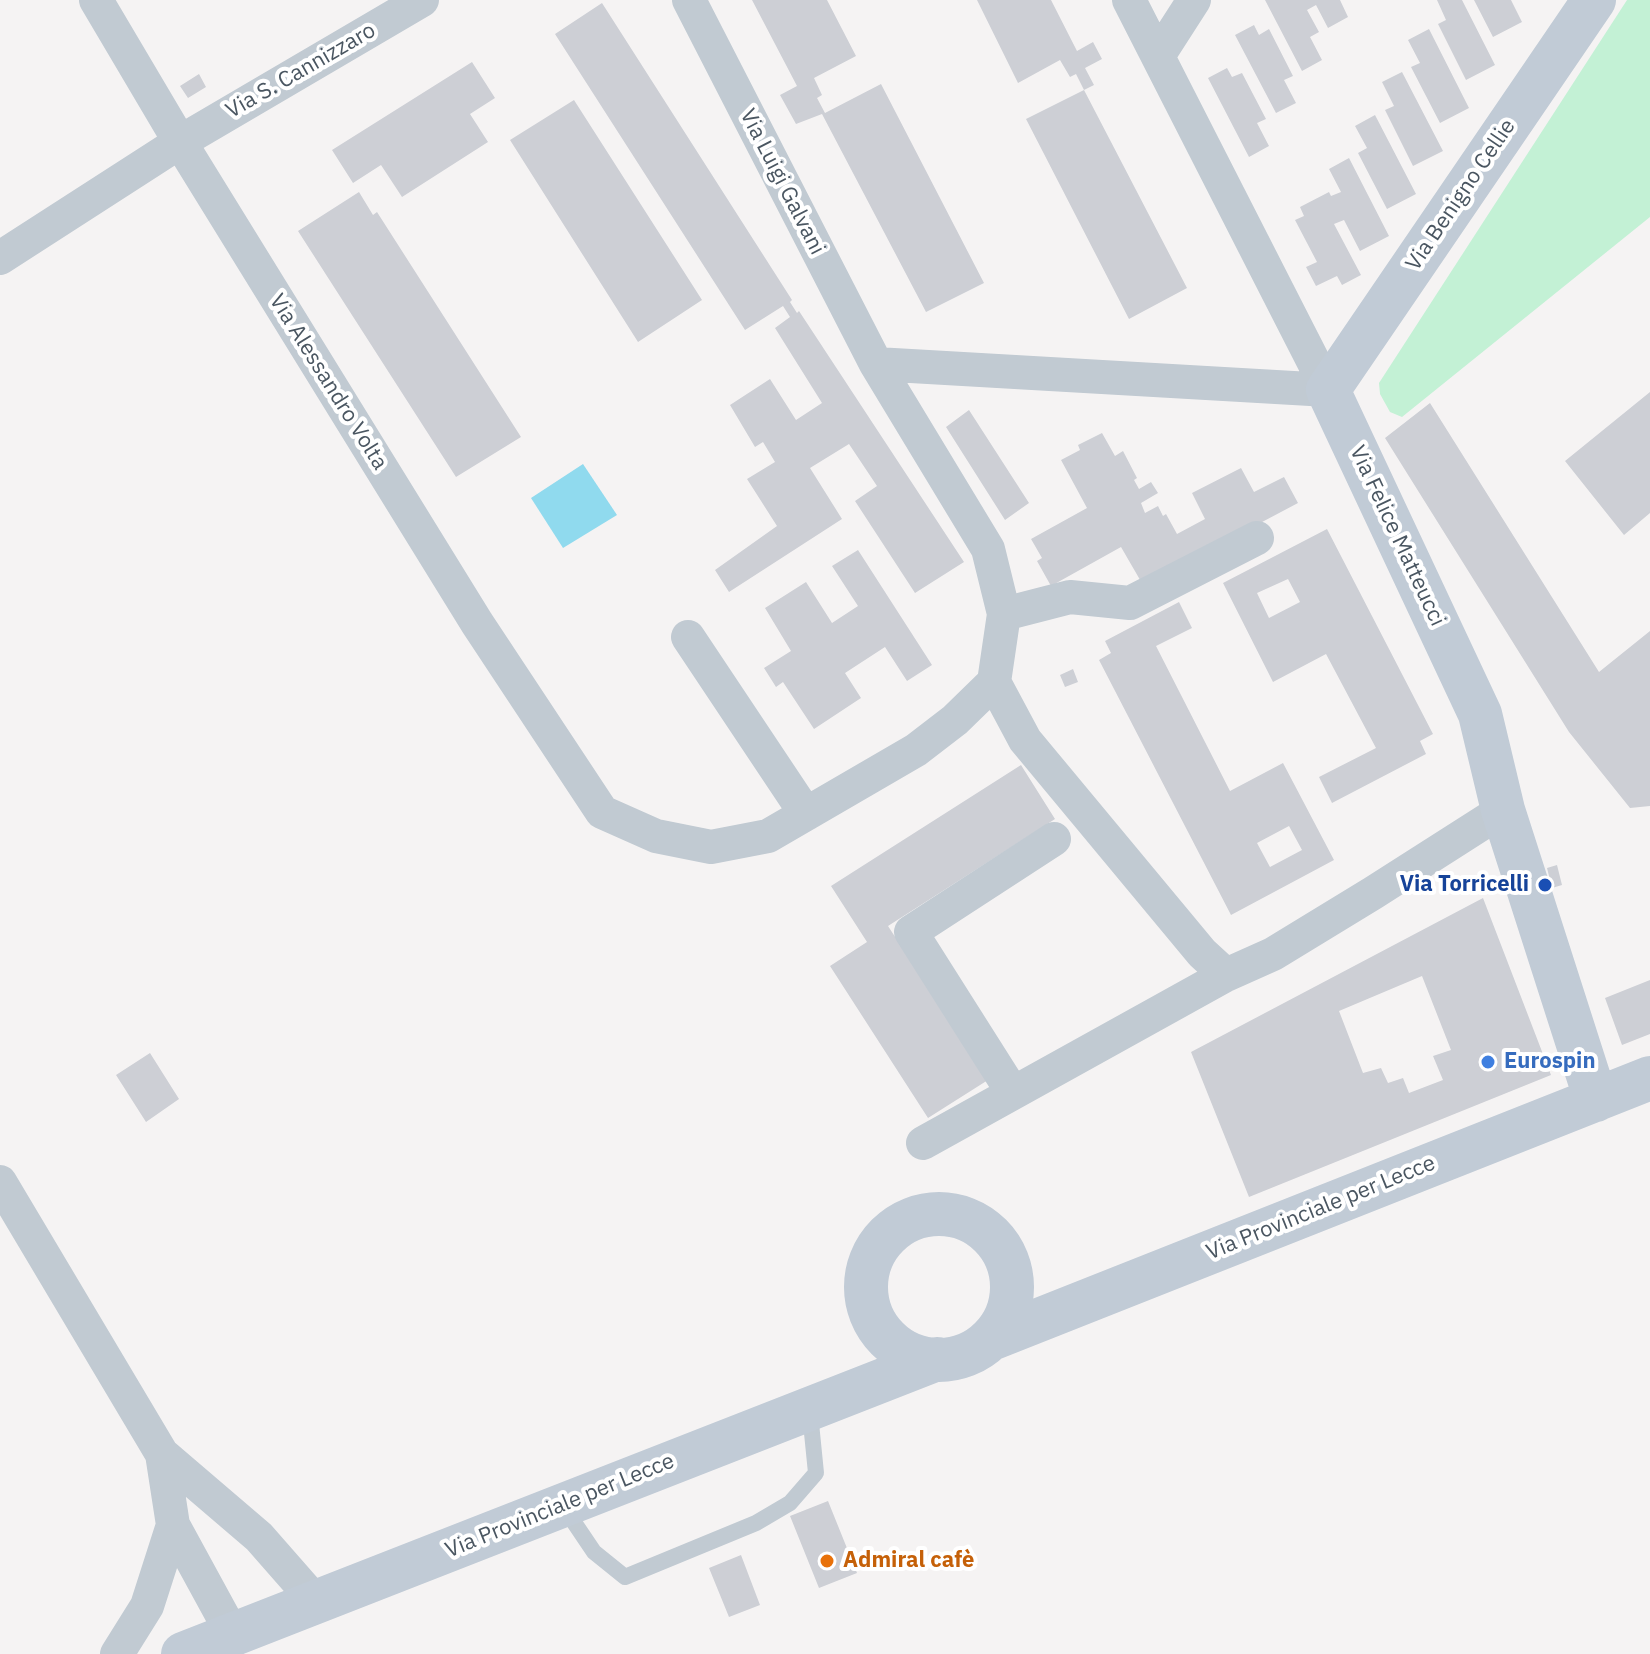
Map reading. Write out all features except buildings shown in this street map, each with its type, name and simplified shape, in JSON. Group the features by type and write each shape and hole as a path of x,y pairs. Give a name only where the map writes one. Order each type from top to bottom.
{"main road":[{"name":"Via Benigno Cellie","path":"1328,390 1594,0"},
{"name":"Via Felice Matteucci","path":"1328,390 1480,714 1503,810 1596,1100"},
{"name":"Via Provinciale per Lecce","path":"991,1339 1650,1078"},
{"name":"Via Provinciale per Lecce","path":"928,1213 967,1217 998,1241 1013,1276 1008,1314 986,1346 970,1356 950,1361 937,1359 912,1356 881,1333 866,1298 870,1260 893,1229 928,1213"},
{"name":"Via Provinciale per Lecce","path":"183,1654 937,1359"}],"street":[{"name":"Via Alessandro Volta","path":"96,0 180,142 477,623 602,812 656,836 711,847 768,836 916,750 955,720 994,682"},
{"name":"Via S. Cannizzaro","path":"0,258 180,142 422,0"},
{"name":"Via Luigi Galvani","path":"689,0 876,364 988,549 1004,614"},
{"name":"Via Felice Matteucci","path":"1129,0 1328,390"},
{"path":"1158,56 1194,0"},
{"path":"876,364 1328,390"},
{"path":"1226,975 1202,953 1025,740 994,682 1004,614 1070,597 1130,603 1257,538"},
{"path":"688,637 806,814"},
{"path":"923,1143 1226,975 1298,939 1503,810"},
{"path":"1013,1093 911,932 1054,839"},
{"path":"0,1182 162,1454 259,1537 316,1602"},
{"path":"162,1454 173,1525 233,1635"},
{"path":"117,1654 147,1606 173,1525"}],"lane":[{"path":"562,1504 594,1552 625,1577 756,1523 790,1503 816,1473 810,1407"}],"green space":[{"path":"1627,0 1650,0 1650,217 1402,417 1390,412 1380,394 1379,383"}],"water":[{"path":"583,464 617,515 563,548 531,498"}],"place":[{"name":"Via Torricelli","path":"1545,885"},
{"name":"Eurospin","path":"1488,1062"},
{"name":"Admiral cafè","path":"827,1561"}]}
